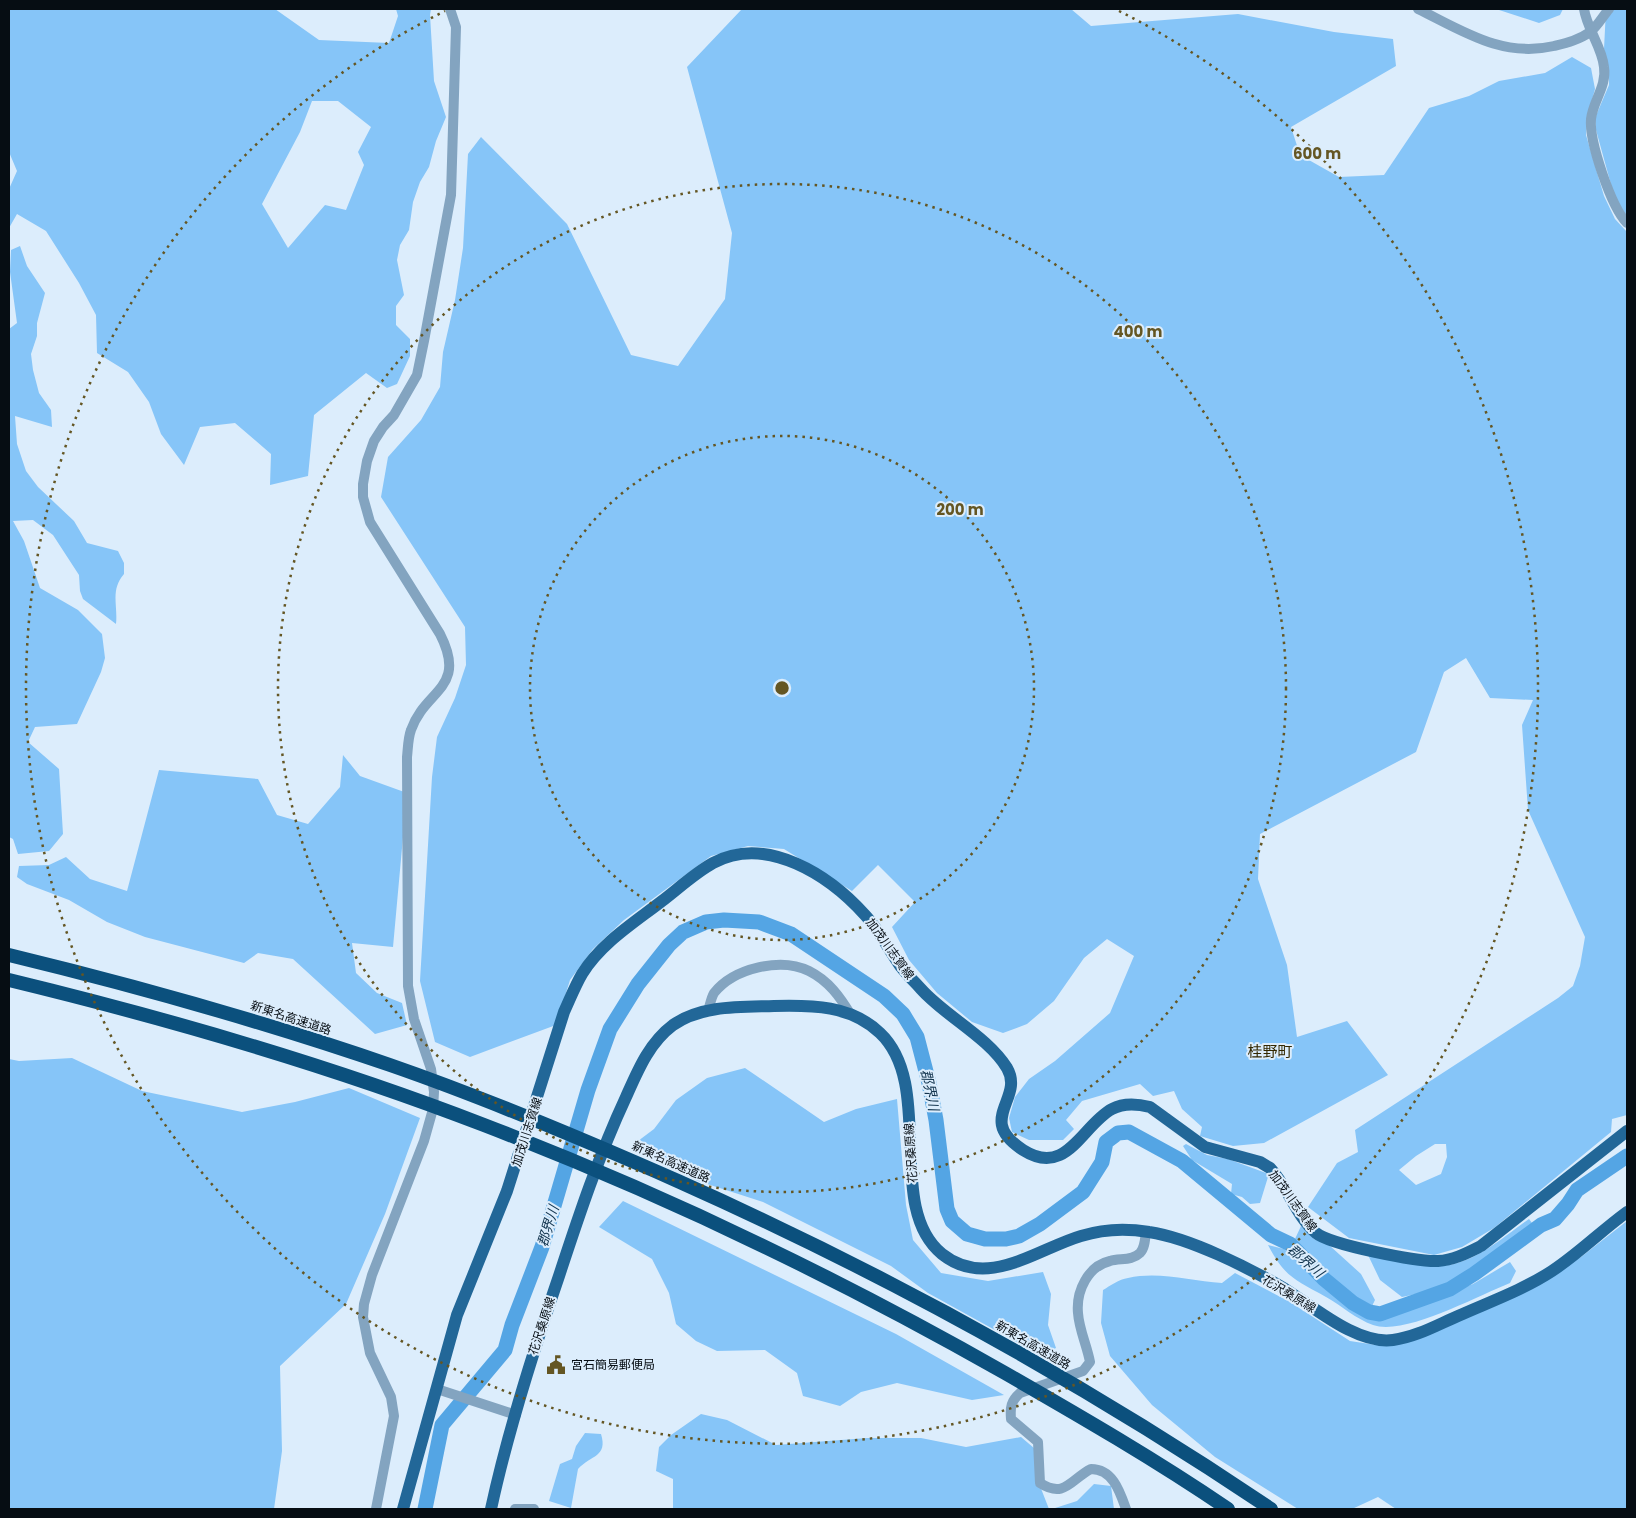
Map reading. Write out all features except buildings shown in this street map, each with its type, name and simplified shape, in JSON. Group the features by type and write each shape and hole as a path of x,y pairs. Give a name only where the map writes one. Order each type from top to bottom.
{"highway":[{"name":"新東名高速道路","path":"9,955 116,981 254,1021 390,1065 614,1153 865,1269 1043,1367 1222,1477 1270,1509"},
{"path":"9,980 98,1002 242,1042 380,1087 484,1125 606,1174 714,1222 853,1290 1056,1402 1228,1509"}],"main road":[{"name":"加茂川志賀線","path":"403,1509 442,1390 457,1315 507,1191 564,1012 583,972 623,930 713,863 735,856 764,854 782,857 797,863 829,883 865,915 902,969 929,997 984,1044 1007,1068 1010,1084 1001,1128 1006,1137 1025,1151 1042,1157 1055,1156 1070,1149 1114,1108 1142,1105 1150,1107 1205,1147 1260,1162 1270,1168 1316,1233 1329,1240 1421,1260 1437,1261 1465,1254 1480,1246 1627,1131"},
{"name":"花沢桑原線","path":"491,1509 511,1414 578,1215 606,1141 645,1056 670,1027 681,1020 708,1011 732,1008 806,1005 834,1009 851,1015 882,1034 900,1066 910,1126 912,1177 916,1208 922,1226 941,1253 955,1262 976,1267 995,1267 1027,1259 1085,1235 1122,1229 1146,1231 1176,1238 1219,1256 1283,1288 1354,1332 1385,1342 1420,1333 1534,1282 1554,1270 1627,1212"}],"street":[{"path":"376,1509 394,1416 391,1397 370,1353 364,1327 364,1304 372,1275 424,1141 433,1109 434,1092 431,1069 414,1018 408,986 407,757 411,730 445,681 450,666 447,648 440,634 370,522 363,497 363,484 366,461 374,441 394,415 417,375 436,281 450,195 456,27 450,9"},
{"path":"1418,9 1482,41 1513,50 1542,49 1571,42 1591,32 1609,9"},
{"path":"1584,9 1604,67 1603,86 1591,118 1591,131 1610,196 1627,222"},
{"path":"708,1011 713,994 721,986 744,972 779,965 794,966 810,972 837,992 851,1015"},
{"path":"1126,1509 1120,1491 1111,1477 1103,1471 1091,1469 1063,1489 1040,1483 1038,1475 1041,1454 1038,1442 1011,1419 1010,1409 1013,1399 1020,1393 1083,1371 1090,1362 1078,1313 1082,1288 1086,1278 1099,1264 1139,1255 1144,1248 1146,1231"},
{"path":"442,1390 511,1414"},
{"path":"516,1509 534,1509"}],"shaded area":[{"path":"9,9 275,9 319,40 389,43 398,16 396,9 431,9 434,81 446,117 436,141 429,167 420,182 413,202 409,230 400,245 397,260 404,295 396,306 396,325 410,339 410,356 397,384 387,388 366,373 314,415 308,476 270,485 271,454 235,423 200,427 184,465 161,434 149,402 128,372 97,353 96,315 79,283 46,231 17,214 9,228 9,189 17,171 9,152","holes":["312,101 338,101 371,127 358,152 364,165 346,210 325,205 288,248 262,204 300,132"]},
{"path":"742,9 1071,9 1091,26 1238,14 1334,32 1393,39 1396,66 1291,127 1300,155 1339,177 1384,175 1429,108 1469,96 1499,81 1545,73 1572,57 1591,68 1595,89 1587,119 1586,135 1604,196 1615,219 1627,232 1627,1115 1612,1119 1611,1132 1494,1228 1462,1247 1434,1255 1349,1238 1308,1207 1337,1163 1358,1152 1355,1130 1558,998 1573,986 1580,966 1585,937 1528,810 1522,725 1533,700 1490,698 1466,658 1444,672 1416,752 1260,834 1258,879 1287,965 1297,1037 1347,1021 1388,1075 1264,1143 1233,1146 1200,1136 1202,1127 1182,1109 1174,1091 1153,1096 1140,1084 1082,1101 1066,1120 1074,1129 1063,1140 1029,1140 1012,1132 1009,1118 1015,1097 1029,1079 1055,1061 1110,1013 1134,956 1107,939 1084,958 1054,1001 1027,1024 1003,1033 972,1022 937,993 909,960 892,927 915,902 878,865 852,891 784,849 748,846 711,856 624,920 593,949 570,980 556,1025 470,1057 435,1042 420,981 432,777 437,737 455,698 466,665 465,627 381,497 388,457 421,420 440,387 443,352 455,300 463,248 468,154 481,137 567,224 631,355 678,366 725,299 732,233 687,67","holes":["1435,1144 1446,1144 1447,1157 1441,1174 1416,1185 1399,1170"]},
{"path":"1496,9 1563,9 1560,15 1539,23"},
{"path":"1606,9 1627,9 1627,216 1615,199 1596,130 1595,118 1609,85 1609,72 1604,49"},
{"path":"20,246 27,266 45,293 37,323 37,336 31,354 39,393 51,410 52,427 15,416 17,444 26,471 38,487 74,521 87,543 118,551 124,563 124,574 117,586 116,592 116,624 83,599 80,591 79,575 53,535 33,520 13,521 24,541 40,588 78,610 102,634 105,658 101,672 77,724 35,727 28,742 59,769 63,834 49,851 18,854 13,839 9,837 9,329 17,323 10,272 11,250"},
{"path":"343,755 360,776 407,793 393,947 352,943 356,973 377,993 402,1003 407,1025 375,1034 293,959 258,953 244,963 145,937 107,922 69,900 27,884 17,877 19,866 49,865 66,857 90,879 127,891 159,770 258,779 277,815 308,824 340,787"},
{"path":"72,1058 142,1091 242,1112 295,1102 349,1088 420,1118 385,1214 346,1304 280,1366 282,1451 274,1509 9,1509 9,1059 19,1061"},
{"path":"745,1068 824,1122 856,1109 897,1099 906,1205 913,1240 941,1273 988,1281 1043,1272 1051,1294 1048,1325 1056,1348 1040,1355 928,1293 891,1266 763,1202 695,1180 634,1144 654,1129 676,1100 707,1078"},
{"path":"1186,1144 1207,1155 1228,1159 1266,1173 1268,1177 1260,1203 1250,1204 1242,1197 1231,1194 1232,1184 1192,1160 1183,1146"},
{"path":"623,1201 896,1334 1004,1395 972,1400 897,1383 861,1392 840,1406 803,1396 797,1373 765,1350 717,1351 696,1341 676,1324 669,1293 652,1259 599,1227"},
{"path":"1529,1219 1532,1223 1519,1237 1444,1288 1402,1297 1380,1280 1368,1255 1424,1265 1441,1266 1453,1264 1477,1255"},
{"path":"1627,1221 1627,1509 1396,1509 1378,1497 1352,1509 1298,1509 1215,1457 1152,1405 1110,1356 1101,1323 1103,1290 1121,1280 1151,1276 1222,1283 1235,1273 1290,1302 1350,1341 1383,1346 1581,1257"},
{"path":"1301,1226 1314,1239 1329,1245 1361,1274 1375,1300 1372,1306 1334,1284 1320,1263 1295,1239"},
{"path":"1268,1245 1284,1249 1337,1298 1375,1317 1389,1316 1473,1284 1510,1262 1516,1271 1510,1283 1461,1305 1422,1320 1387,1327 1373,1325 1361,1319 1299,1282 1280,1265"},
{"path":"701,1414 727,1420 776,1445 867,1438 921,1438 966,1447 1021,1437 1041,1454 1040,1486 1049,1509 673,1509 673,1479 656,1471 659,1447 671,1435"},
{"path":"585,1433 601,1434 603,1442 597,1455 578,1469 571,1508 549,1501 560,1464 572,1459 576,1446"},
{"path":"1094,1484 1111,1486 1114,1509 1052,1509 1077,1501"}],"waterway":[{"name":"郡界川","path":"425,1509 442,1425 505,1350 512,1325 542,1247 588,1090 610,1029 638,984 669,945 683,932 706,922 724,920 759,922 791,934 884,996 903,1014 917,1037 929,1083 936,1120 947,1209 952,1221 967,1234 985,1239 1006,1239 1019,1236 1040,1224 1083,1192 1102,1162 1106,1142 1118,1133 1129,1132 1182,1161 1271,1235 1290,1244 1324,1279 1353,1303 1369,1312 1380,1314 1450,1289 1474,1274 1541,1225 1555,1219 1577,1190 1627,1156"}],"place":[{"name":"宮石簡易郵便局","path":"556,1365"}],"district":[{"name":"桂野町","path":"1270,1052"}]}
